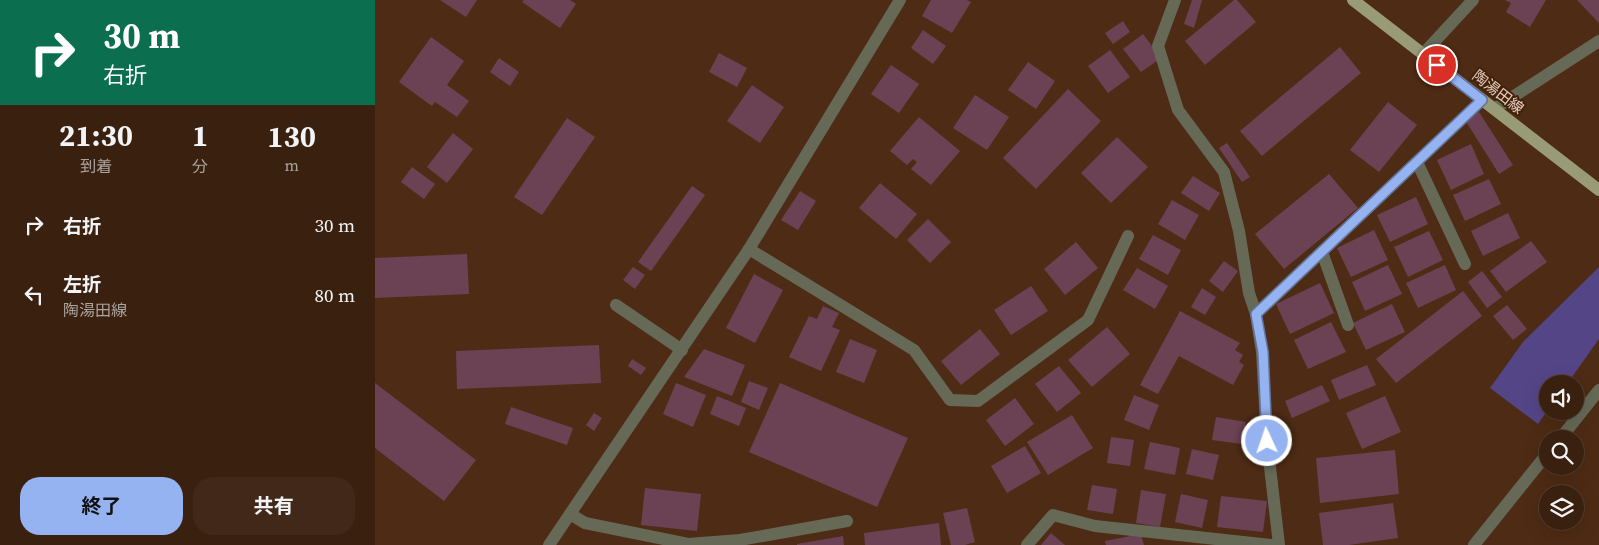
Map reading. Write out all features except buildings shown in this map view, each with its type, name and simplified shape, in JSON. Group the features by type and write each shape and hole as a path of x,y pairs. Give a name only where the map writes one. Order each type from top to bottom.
{"main road":[{"name":"陶湯田線","path":"1353,0 1599,190"}],"street":[{"path":"549,545 749,249 901,0"},
{"path":"1175,0 1158,46 1178,110 1224,172 1239,231 1249,293 1256,314 1263,352 1267,441 1279,545"},
{"path":"1423,54 1473,0"},
{"path":"1494,109 1599,41"},
{"path":"1256,314 1482,100"},
{"path":"1417,162 1465,264"},
{"path":"749,249 914,350 950,400 978,401 1088,320 1128,236"},
{"path":"1321,252 1348,325"},
{"path":"616,305 682,350"},
{"path":"1567,430 1599,390"},
{"path":"1475,545 1539,464"},
{"path":"570,514 585,523 688,544 740,540 847,521"},
{"path":"1027,545 1053,516 1095,526 1271,545"}],"shaded area":[{"path":"1599,267 1599,339 1573,375 1539,375 1539,420 1541,420 1538,424 1490,388 1523,342"}],"route":[{"path":"1267,441 1263,352 1256,314 1482,100 1437,65"}]}
